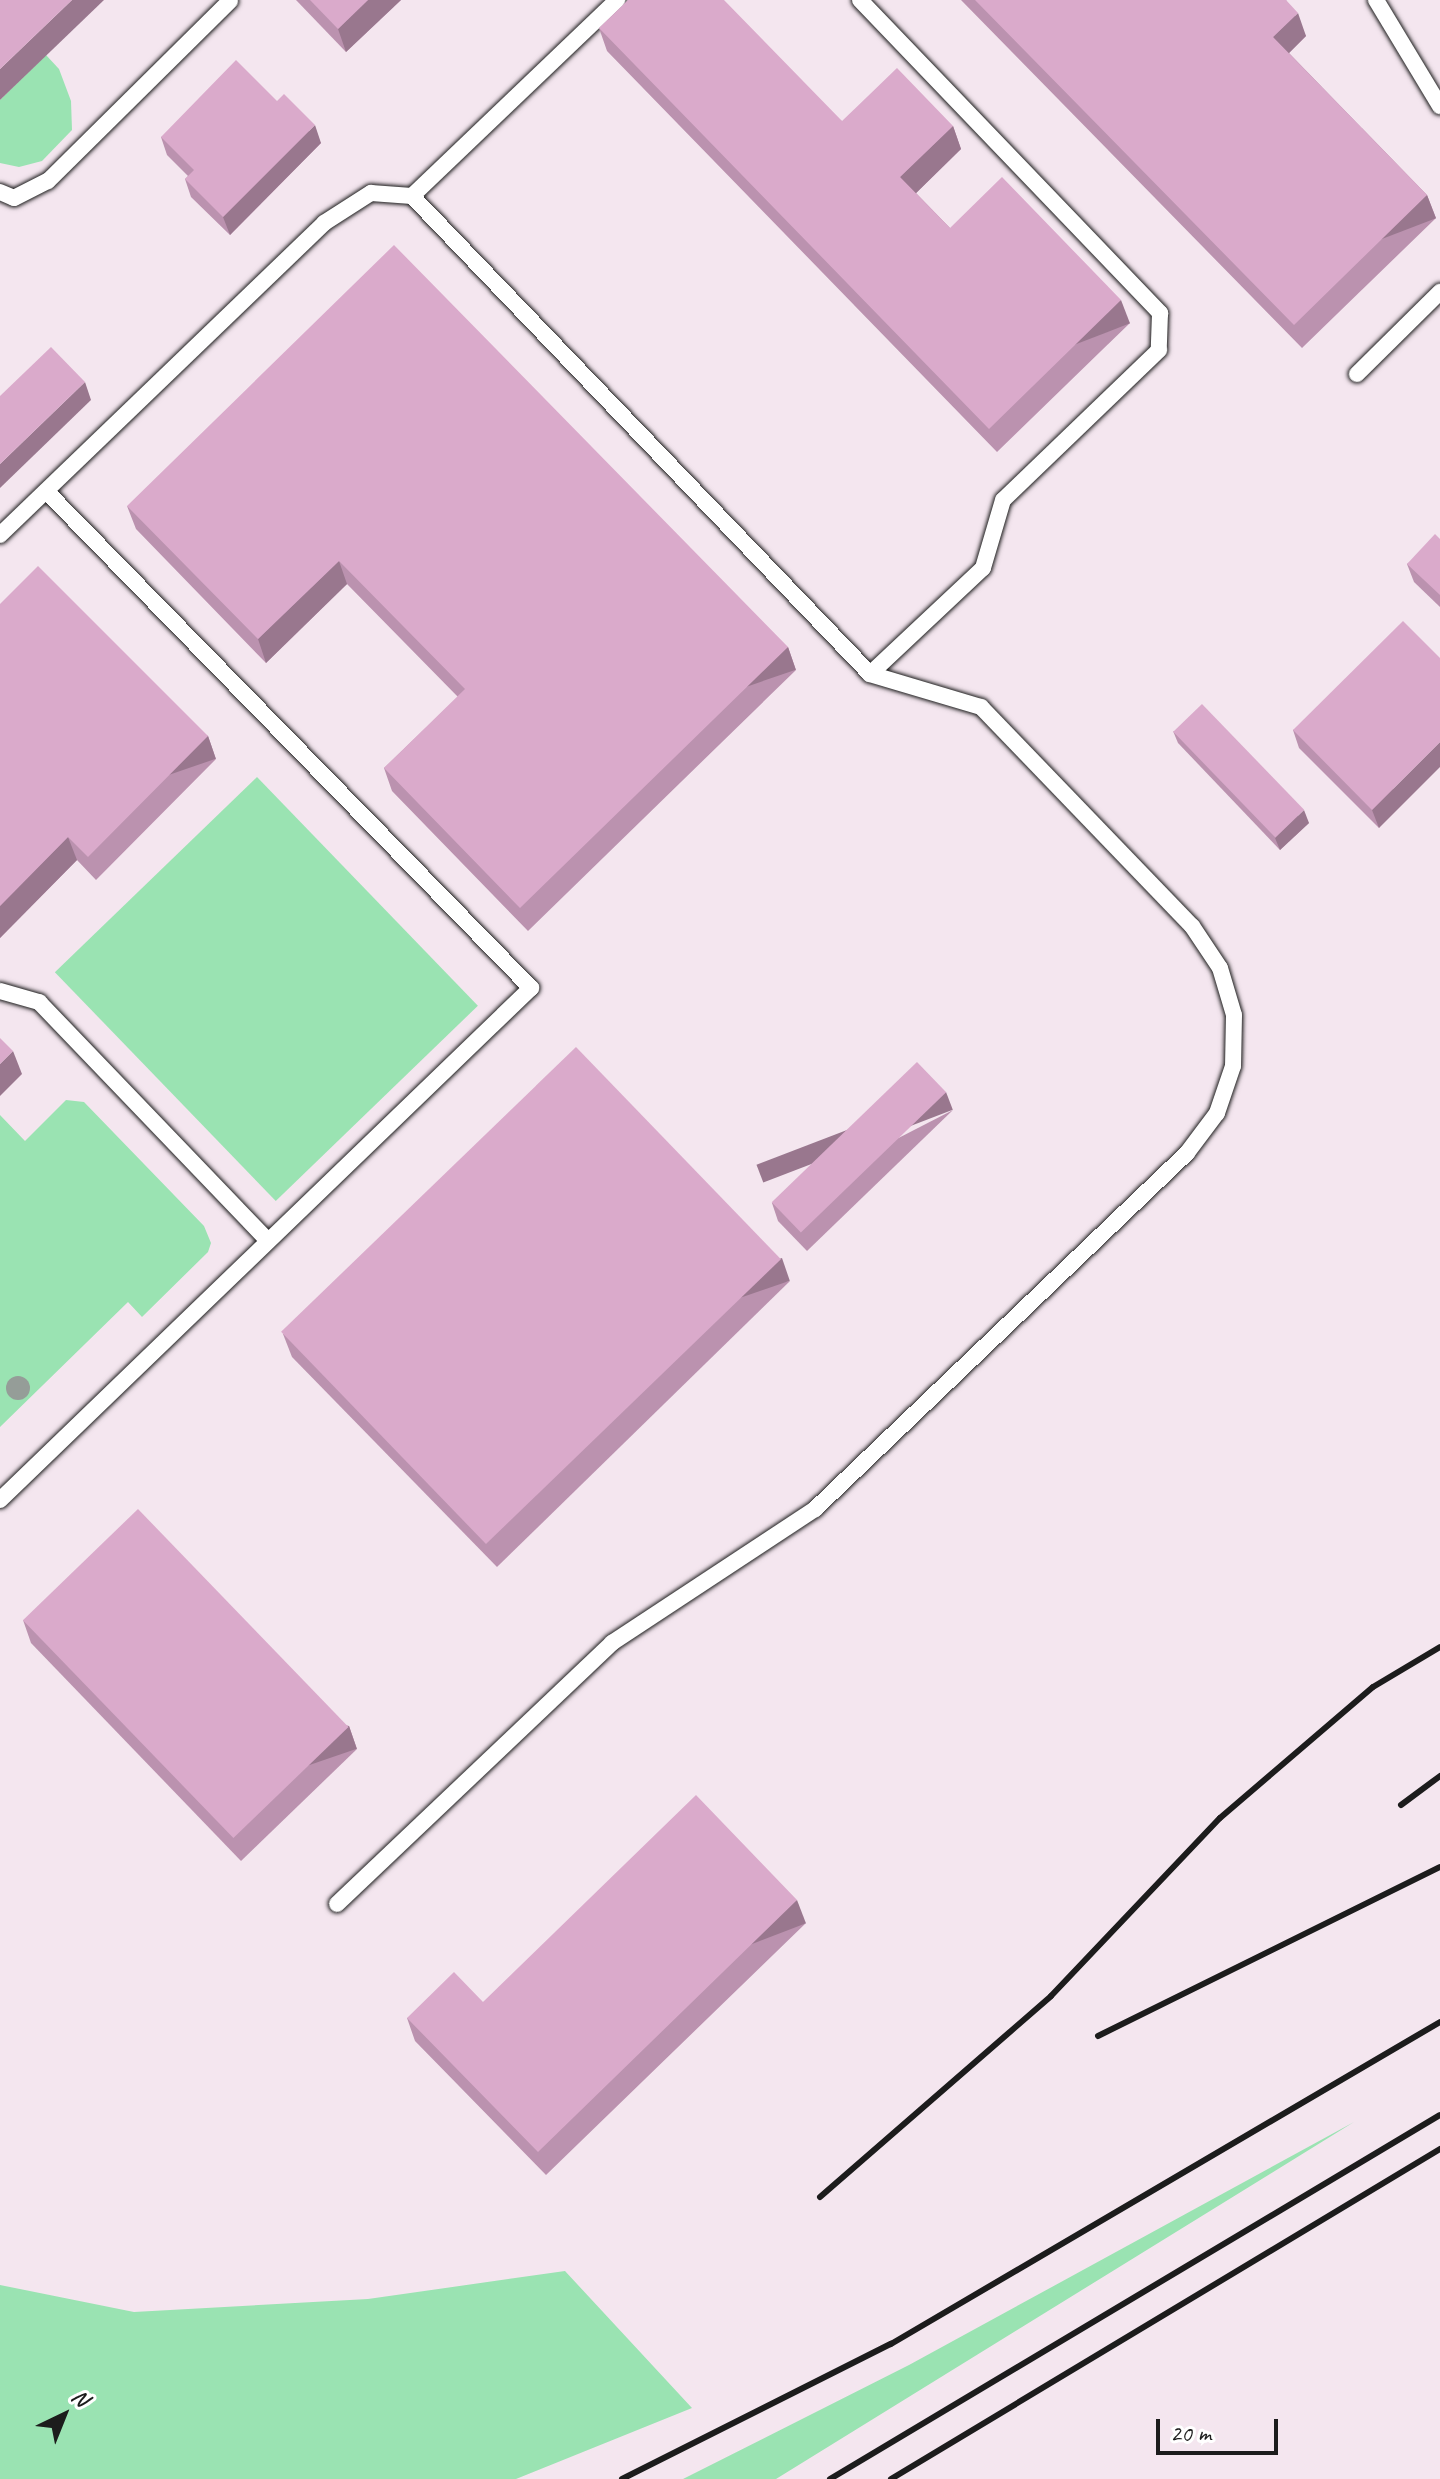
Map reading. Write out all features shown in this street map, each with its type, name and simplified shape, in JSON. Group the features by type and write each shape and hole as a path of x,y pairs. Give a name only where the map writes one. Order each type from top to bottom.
{"lane":[{"path":"412,196 617,0"},
{"path":"860,0 1160,313 1159,350 1003,500 983,568 870,674"},
{"path":"1376,0 1440,106"},
{"path":"0,192 14,198 48,181 230,1"},
{"path":"0,535 324,223 371,193 412,196 870,674 981,707 1192,926 1220,968 1234,1015 1233,1066 1217,1113 1187,1153 815,1509 612,1643 337,1904"},
{"path":"1357,374 1440,292"},
{"path":"0,1500 531,988 46,491"},
{"path":"0,991 39,1002 268,1241"}],"green space":[{"path":"46,55 59,69 71,101 72,130 42,161 19,167 0,163 0,100"},
{"path":"257,777 478,1006 276,1201 55,972"},
{"path":"66,1100 84,1102 204,1226 211,1243 208,1252 142,1317 128,1302 0,1427 0,1115 25,1141"},
{"path":"1354,2122 776,2479 683,2479 909,2365"},
{"path":"565,2271 692,2408 516,2479 0,2479 0,2285 134,2312 368,2299"}],"building":[{"path":"0,0 72,0 0,69"},
{"path":"310,0 368,0 338,29"},
{"path":"628,0 724,0 842,121 897,68 953,126 900,177 950,228 1002,177 1121,300 989,429 599,28"},
{"path":"975,0 1286,0 1298,13 1273,37 1427,195 1294,325"},
{"path":"236,60 277,101 284,94 315,125 223,217 185,179 194,170 161,137"},
{"path":"394,245 788,647 520,908 384,768 465,689 339,561 258,639 127,506"},
{"path":"51,347 85,382 0,464 0,396"},
{"path":"1435,534 1440,539 1440,595 1407,564"},
{"path":"38,566 208,736 88,857 68,837 0,906 0,604"},
{"path":"1403,621 1440,658 1440,742 1372,810 1293,730"},
{"path":"1202,704 1304,810 1275,838 1173,732"},
{"path":"0,1038 13,1051 0,1064"},
{"path":"576,1047 781,1259 486,1544 281,1332"},
{"path":"917,1062 946,1092 801,1233 772,1202"},
{"path":"138,1509 348,1727 233,1838 23,1620"},
{"path":"696,1795 797,1900 538,2152 407,2018 454,1972 483,2002"}],"railway":[{"path":"820,2197 1051,1996 1220,1818 1373,1687 1440,1647"},
{"path":"1401,1805 1440,1776"},
{"path":"1098,2036 1440,1867"},
{"path":"622,2479 891,2344 1440,2022"},
{"path":"830,2479 1440,2115"},
{"path":"891,2479 1440,2149"}]}
